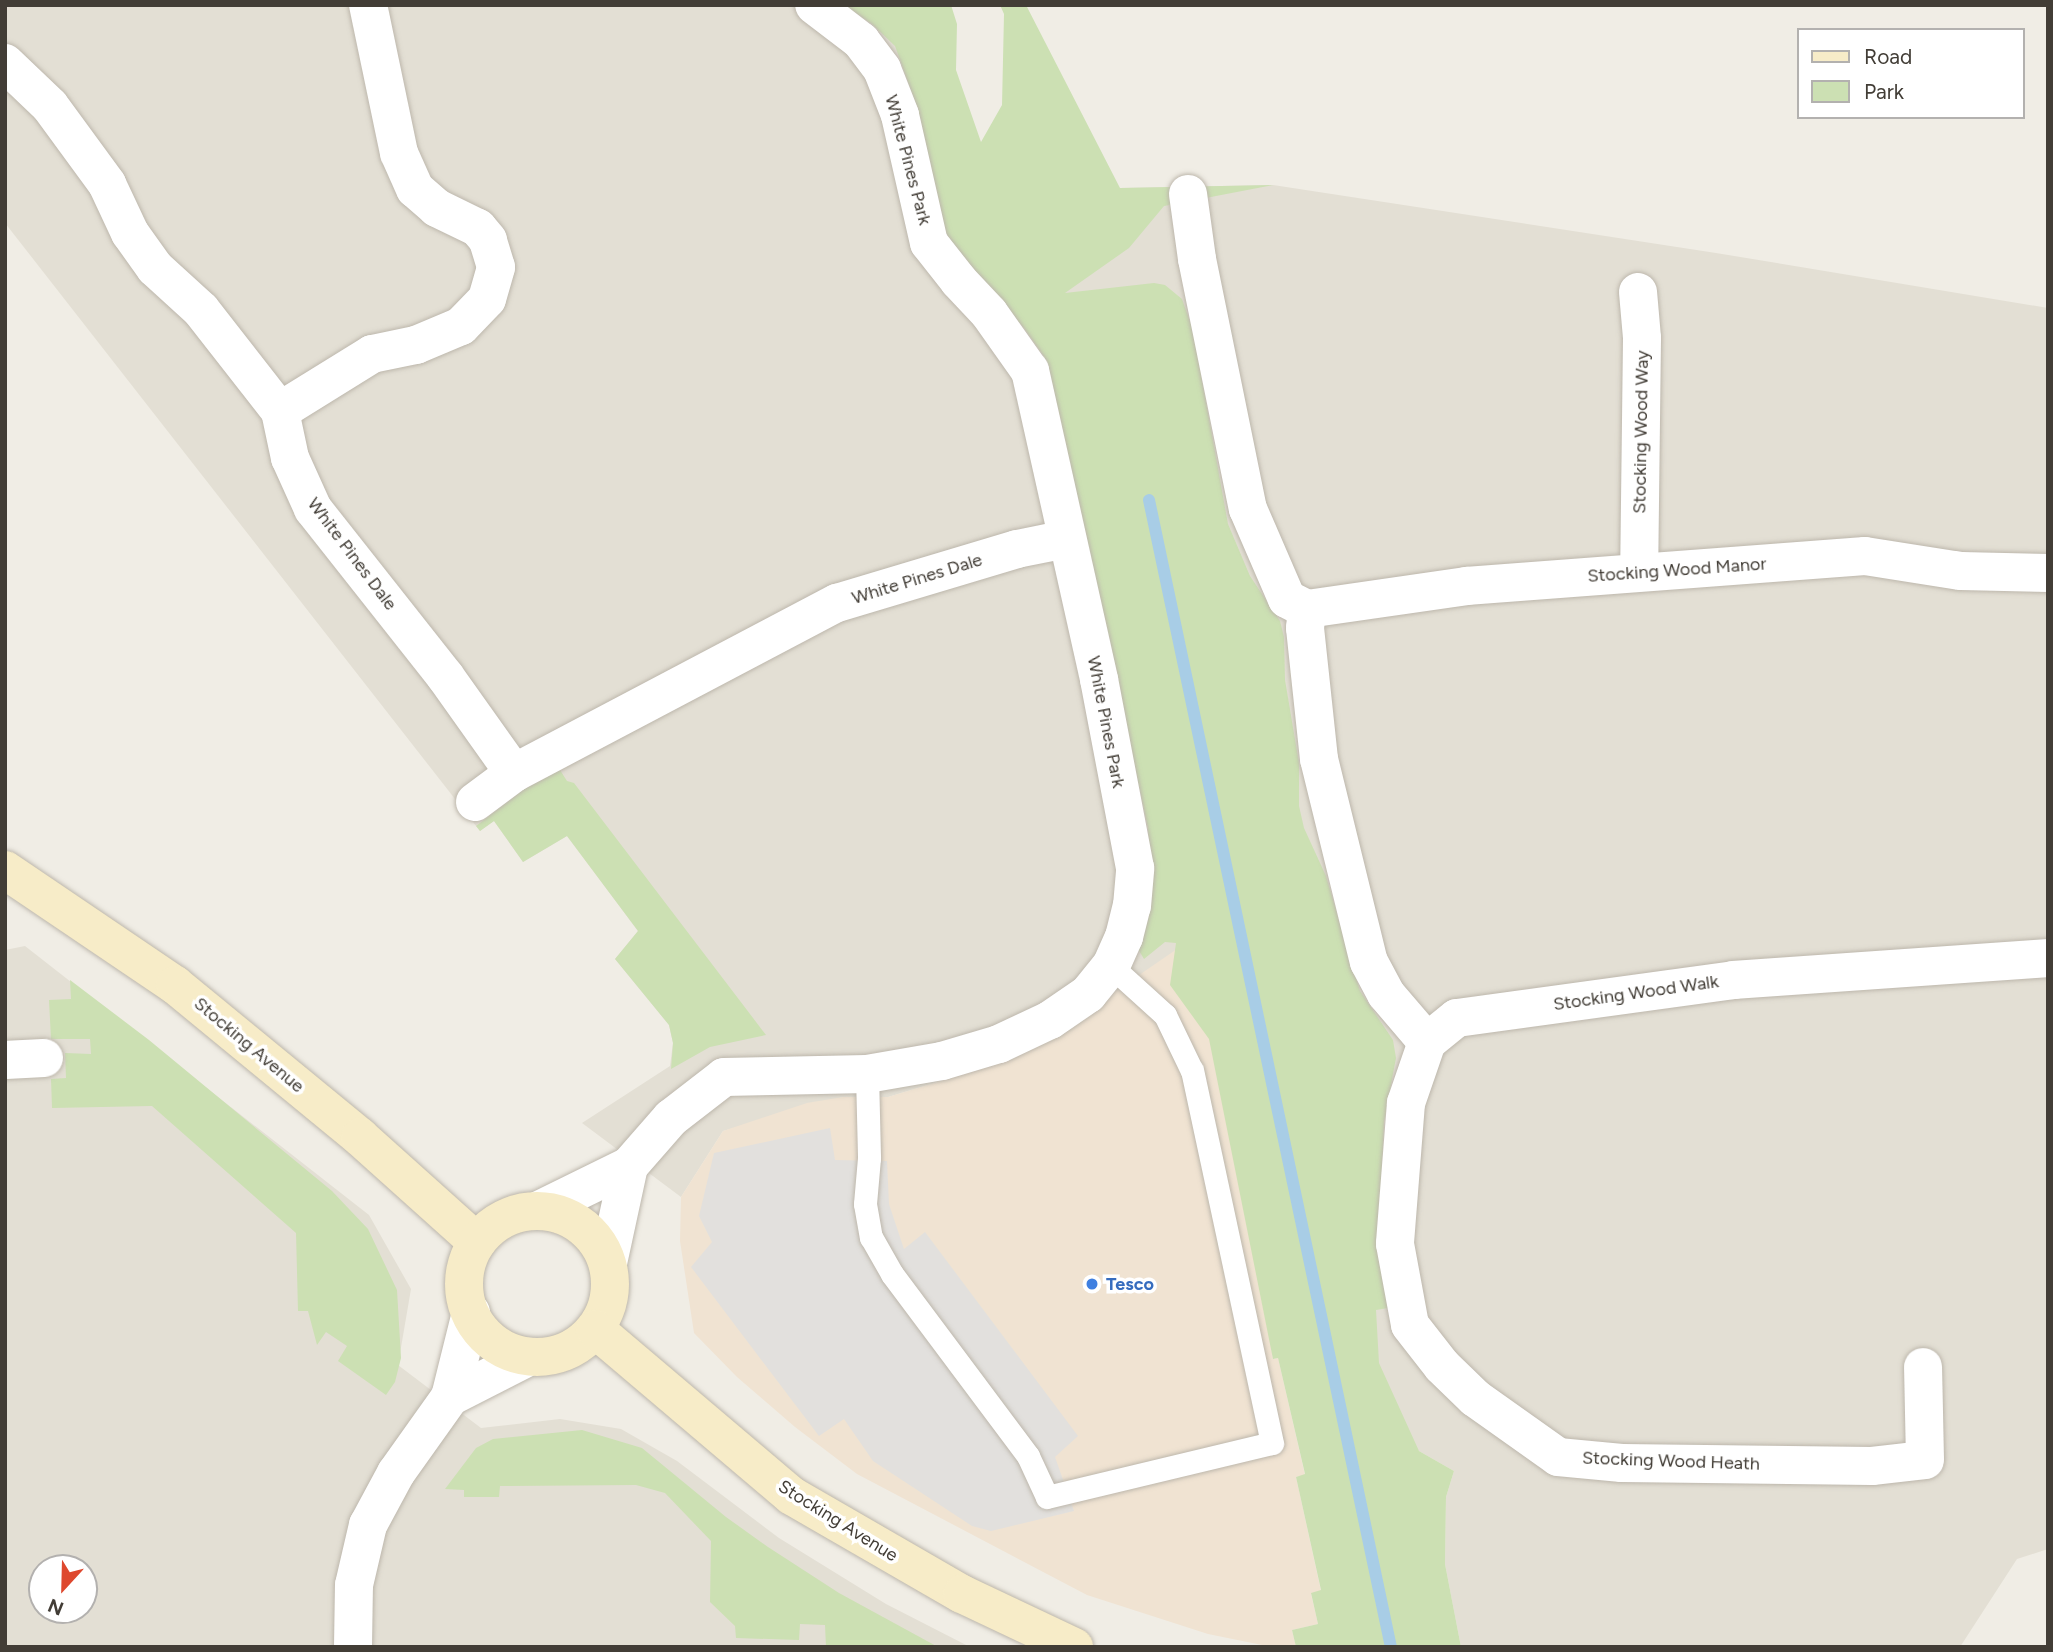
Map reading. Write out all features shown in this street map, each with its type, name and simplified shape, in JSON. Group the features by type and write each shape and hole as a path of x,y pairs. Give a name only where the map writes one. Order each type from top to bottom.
{"street":[{"path":"280,411 372,355 416,345 461,326 486,299 496,267 488,240 478,228 437,208 415,189 399,153 368,5"},
{"name":"White Pines Park","path":"629,1166 671,1118 724,1077 867,1074 942,1061 999,1044 1050,1020 1088,994 1111,966 1124,937 1132,906 1135,868 1098,679 1030,371 989,313 929,243 900,115 882,69 861,41 814,5"},
{"name":"White Pines Dale","path":"5,63 58,117 107,184 130,233 155,268 201,310 280,411 290,458 313,509 445,676 514,773"},
{"path":"1188,194 1197,259 1248,509 1287,599 1307,609 1305,628 1319,759 1369,962 1386,994 1426,1042"},
{"name":"Stocking Wood Way","path":"1638,292 1642,338 1639,572"},
{"name":"White Pines Dale","path":"475,802 514,773 836,603 1017,549 1066,539"},
{"name":"Stocking Wood Manor","path":"1307,609 1466,586 1865,556 1961,571 2048,573"},
{"name":"Stocking Avenue","path":"5,870 175,985 360,1137 477,1242"},
{"name":"Stocking Wood Walk","path":"1426,1042 1457,1018 1692,986 2048,957"},
{"name":"Stocking Wood Heath","path":"1426,1042 1406,1103 1395,1244 1410,1325 1442,1366 1475,1398 1558,1457 1622,1462 1872,1466 1925,1460 1923,1367"},
{"path":"5,1060 44,1058"},
{"path":"537,1210 560,1214 582,1225 598,1242 608,1263 611,1286 606,1309 595,1329 576,1346 553,1356 528,1357 504,1349 484,1334 471,1313 464,1289 466,1265 477,1242 493,1225 503,1219 537,1210 629,1166"},
{"path":"608,1263 629,1166"},
{"path":"353,1647 354,1585 368,1525 396,1473 450,1398 471,1313"},
{"name":"Stocking Avenue","path":"595,1329 792,1496 962,1594 1074,1647"},
{"path":"450,1398 528,1357"}],"lane":[{"path":"867,1074 869,1158 865,1204 871,1237 892,1274 1028,1456 1047,1497 1272,1443 1192,1071 1165,1015 1111,966"}],"shaded area":[{"path":"5,5 905,5 959,234 1120,188 1273,185 1716,253 2048,308 2048,1549 2017,1559 1960,1647 1461,1647 1445,1564 1446,1497 1454,1471 1419,1451 1052,1035 941,1081 888,1097 843,1097 723,1131 681,1197 582,1123 670,1066 673,1043 669,1025 615,959 638,931 567,836 523,862 494,821 480,831 5,223"},
{"path":"1206,929 1273,1359 1278,1358 1305,1475 1296,1477 1321,1591 1311,1594 1318,1624 1292,1630 1296,1647 1272,1647 1208,1634 1087,1595 857,1474 795,1427 737,1377 694,1333 680,1241 681,1197 723,1131 807,1103 843,1097 888,1097 941,1081 1052,1035"},
{"path":"25,946 369,1215 411,1289 398,1365 481,1428 560,1419 621,1429 677,1461 779,1538 886,1604 970,1647 5,1647 5,950"},
{"path":"830,1128 835,1160 887,1161 889,1204 904,1249 925,1232 1078,1436 1055,1457 1074,1511 991,1531 972,1526 873,1461 844,1419 819,1436 691,1267 712,1242 699,1216 714,1153"}],"green space":[{"path":"844,5 951,5 957,24 956,70 981,142 1002,105 1004,14 1000,5 1026,5 1120,188 1273,185 1164,206 1129,248 1065,293 1154,283 1165,285 1182,299 1193,330 1228,524 1250,576 1280,621 1284,637 1285,680 1299,763 1299,806 1304,828 1326,876 1360,991 1393,1040 1396,1058 1384,1122 1380,1226 1388,1308 1376,1310 1379,1363 1419,1451 1454,1471 1446,1497 1445,1564 1461,1647 1296,1647 1292,1630 1318,1624 1311,1593 1321,1590 1296,1477 1305,1474 1278,1358 1273,1359 1209,1039 1170,985 1176,943 1165,942 1144,959 1138,949 1151,890 1148,828 1053,387 1043,355 1024,328 959,257 946,233 918,110 895,46 872,24"},
{"path":"560,770 567,781 574,783 766,1035 710,1047 671,1069 673,1043 669,1025 615,959 638,931 567,836 523,862 494,821 480,831 476,826 523,790"},
{"path":"70,980 149,1040 332,1191 368,1229 397,1290 401,1358 395,1382 386,1395 338,1361 347,1346 326,1332 317,1345 308,1311 298,1311 296,1233 152,1106 52,1108 51,1079 66,1078 65,1053 91,1054 90,1039 51,1039 49,1000 71,999"},
{"path":"582,1430 642,1448 726,1517 768,1547 839,1593 938,1647 826,1647 825,1625 800,1624 799,1640 736,1638 735,1626 710,1602 711,1541 665,1493 636,1485 500,1486 499,1497 464,1497 464,1490 445,1489 476,1448 493,1439"}],"waterway":[{"path":"1149,500 1391,1647"}],"place":[{"name":"Tesco","path":"1092,1284"}]}
